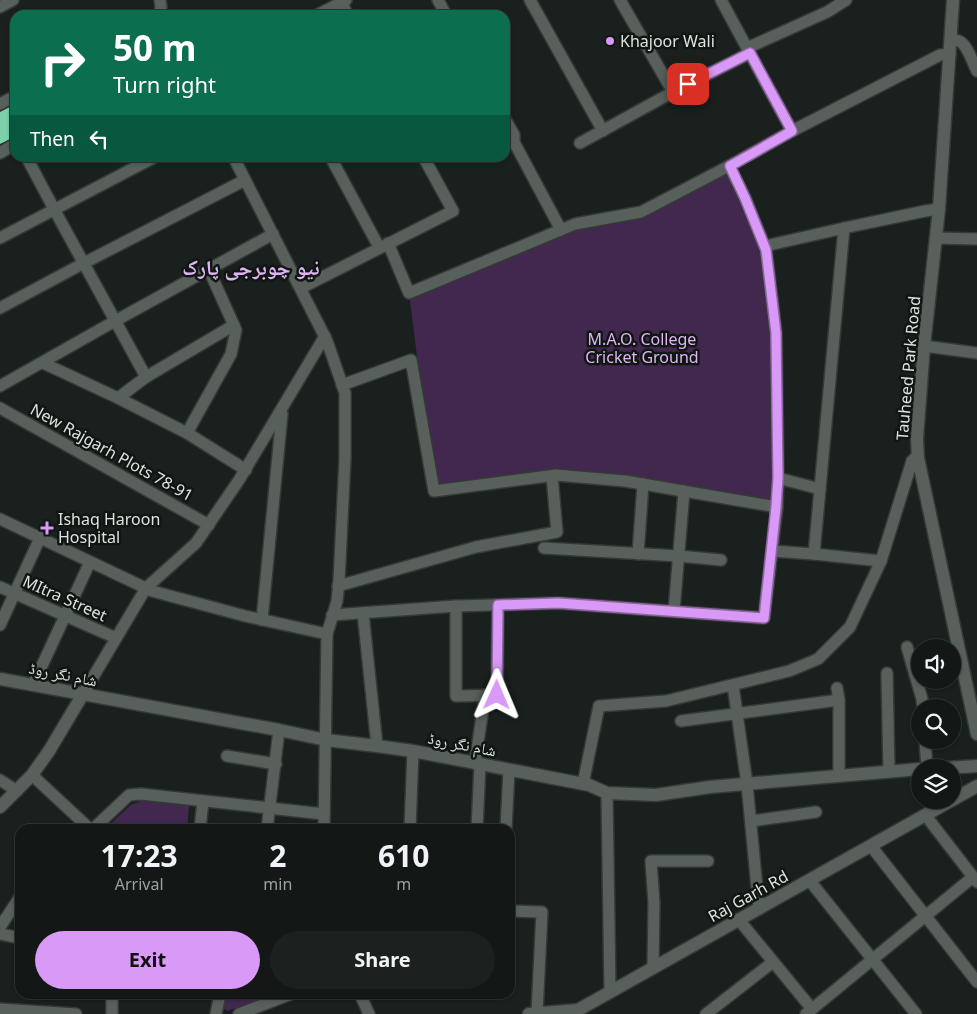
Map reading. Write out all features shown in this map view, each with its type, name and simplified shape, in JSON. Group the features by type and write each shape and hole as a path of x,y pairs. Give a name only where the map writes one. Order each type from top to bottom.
{"main road":[{"name":"Tauheed Park Road","path":"953,0 939,209 924,346 917,438 918,458 977,734"},
{"name":"شام نگر روڈ","path":"0,679 326,740 413,751 589,785 607,794 656,795 710,787 911,770"},
{"path":"0,807 32,775 49,752 83,694"},
{"path":"961,767 977,766"},
{"name":"Raj Garh Rd","path":"533,1014 578,1010 977,786"}],"street":[{"path":"0,7 13,0"},
{"path":"530,0 603,130"},
{"path":"620,0 673,92"},
{"path":"721,0 792,131"},
{"path":"580,143 749,50 827,12 846,0"},
{"path":"327,10 344,1"},
{"path":"951,40 962,42 977,70"},
{"path":"333,162 384,245 409,293 575,224 641,212 730,166 792,131 940,55 950,54"},
{"path":"510,128 514,135 514,142 560,230"},
{"path":"29,162 146,377"},
{"path":"0,238 145,162"},
{"path":"236,162 325,336 344,393 345,459 337,601 327,634 324,824"},
{"path":"300,288 453,211 426,162"},
{"path":"332,615 456,606 558,603 764,618 778,478 776,333 765,246 730,166"},
{"path":"0,308 84,262 245,180"},
{"path":"765,246 939,209"},
{"path":"814,554 844,228"},
{"path":"0,386 273,234"},
{"path":"936,238 977,238"},
{"path":"187,433 232,354 236,330 209,270"},
{"path":"118,398 146,377 234,326"},
{"path":"83,694 146,588 196,543 209,525 246,470 325,336"},
{"path":"924,346 977,353"},
{"path":"342,385 412,360 434,491 556,475 625,481 776,507"},
{"path":"43,363 187,433 246,470"},
{"name":"New Rajgarh Plots 78-91","path":"0,408 209,525"},
{"path":"262,620 282,409"},
{"path":"582,784 599,706 666,701 789,671 818,659 850,627 882,561 912,461 918,458"},
{"path":"338,586 476,547 557,532 552,476"},
{"path":"778,478 820,489"},
{"path":"638,554 643,484"},
{"path":"674,612 684,491"},
{"path":"0,519 152,591 262,620 327,634"},
{"path":"0,625 40,538"},
{"path":"544,548 721,560"},
{"path":"772,551 882,561"},
{"path":"32,685 90,562"},
{"name":"MItra Street","path":"0,587 116,638"},
{"path":"456,606 456,696 497,695 498,605"},
{"path":"363,613 377,746"},
{"path":"907,647 922,699"},
{"path":"887,673 889,772"},
{"path":"733,685 747,784 759,909"},
{"path":"837,688 839,700 839,776"},
{"path":"477,824 478,764 485,695"},
{"path":"680,721 839,700"},
{"path":"267,824 279,730"},
{"path":"410,824 413,751"},
{"path":"227,756 276,764"},
{"path":"506,824 509,770"},
{"path":"32,775 86,824"},
{"path":"0,780 17,790"},
{"path":"97,824 129,795 141,794 324,814"},
{"path":"607,794 610,992"},
{"path":"201,824 203,801"},
{"path":"750,821 816,812"},
{"path":"739,920 773,962 809,1012 925,916 975,880 926,816"},
{"path":"871,846 977,982"},
{"path":"653,968 654,903 651,861 708,861"},
{"path":"810,881 916,1014"},
{"path":"0,927 15,904"},
{"path":"515,911 542,912 533,1014"},
{"path":"0,934 15,937"},
{"path":"706,1014 773,962"},
{"path":"112,999 112,1014"},
{"path":"216,1014 219,999"},
{"path":"239,1014 278,999"},
{"path":"362,999 369,1014"},
{"path":"0,1009 76,1014"}],"green space":[{"name":"M.A.O. College Cricket Ground","path":"729,166 765,246 776,333 777,507 552,476 434,491 409,293 575,224 641,212"},
{"path":"143,800 189,806 187,824 110,824 131,805"},
{"path":"224,999 262,999 227,1011 222,1007"}],"building":[{"path":"10,107 10,139 0,144 0,112"}],"place":[{"name":"Khajoor Wali","path":"610,41"},
{"name":"Ishaq Haroon Hospital","path":"47,528"}],"district":[{"name":"نیو چوبرجی پارک","path":"251,267"}],"route":[{"path":"497,695 498,605 558,603 764,618 778,478 776,333 766,250 730,166 792,131 750,53 688,84"}]}
